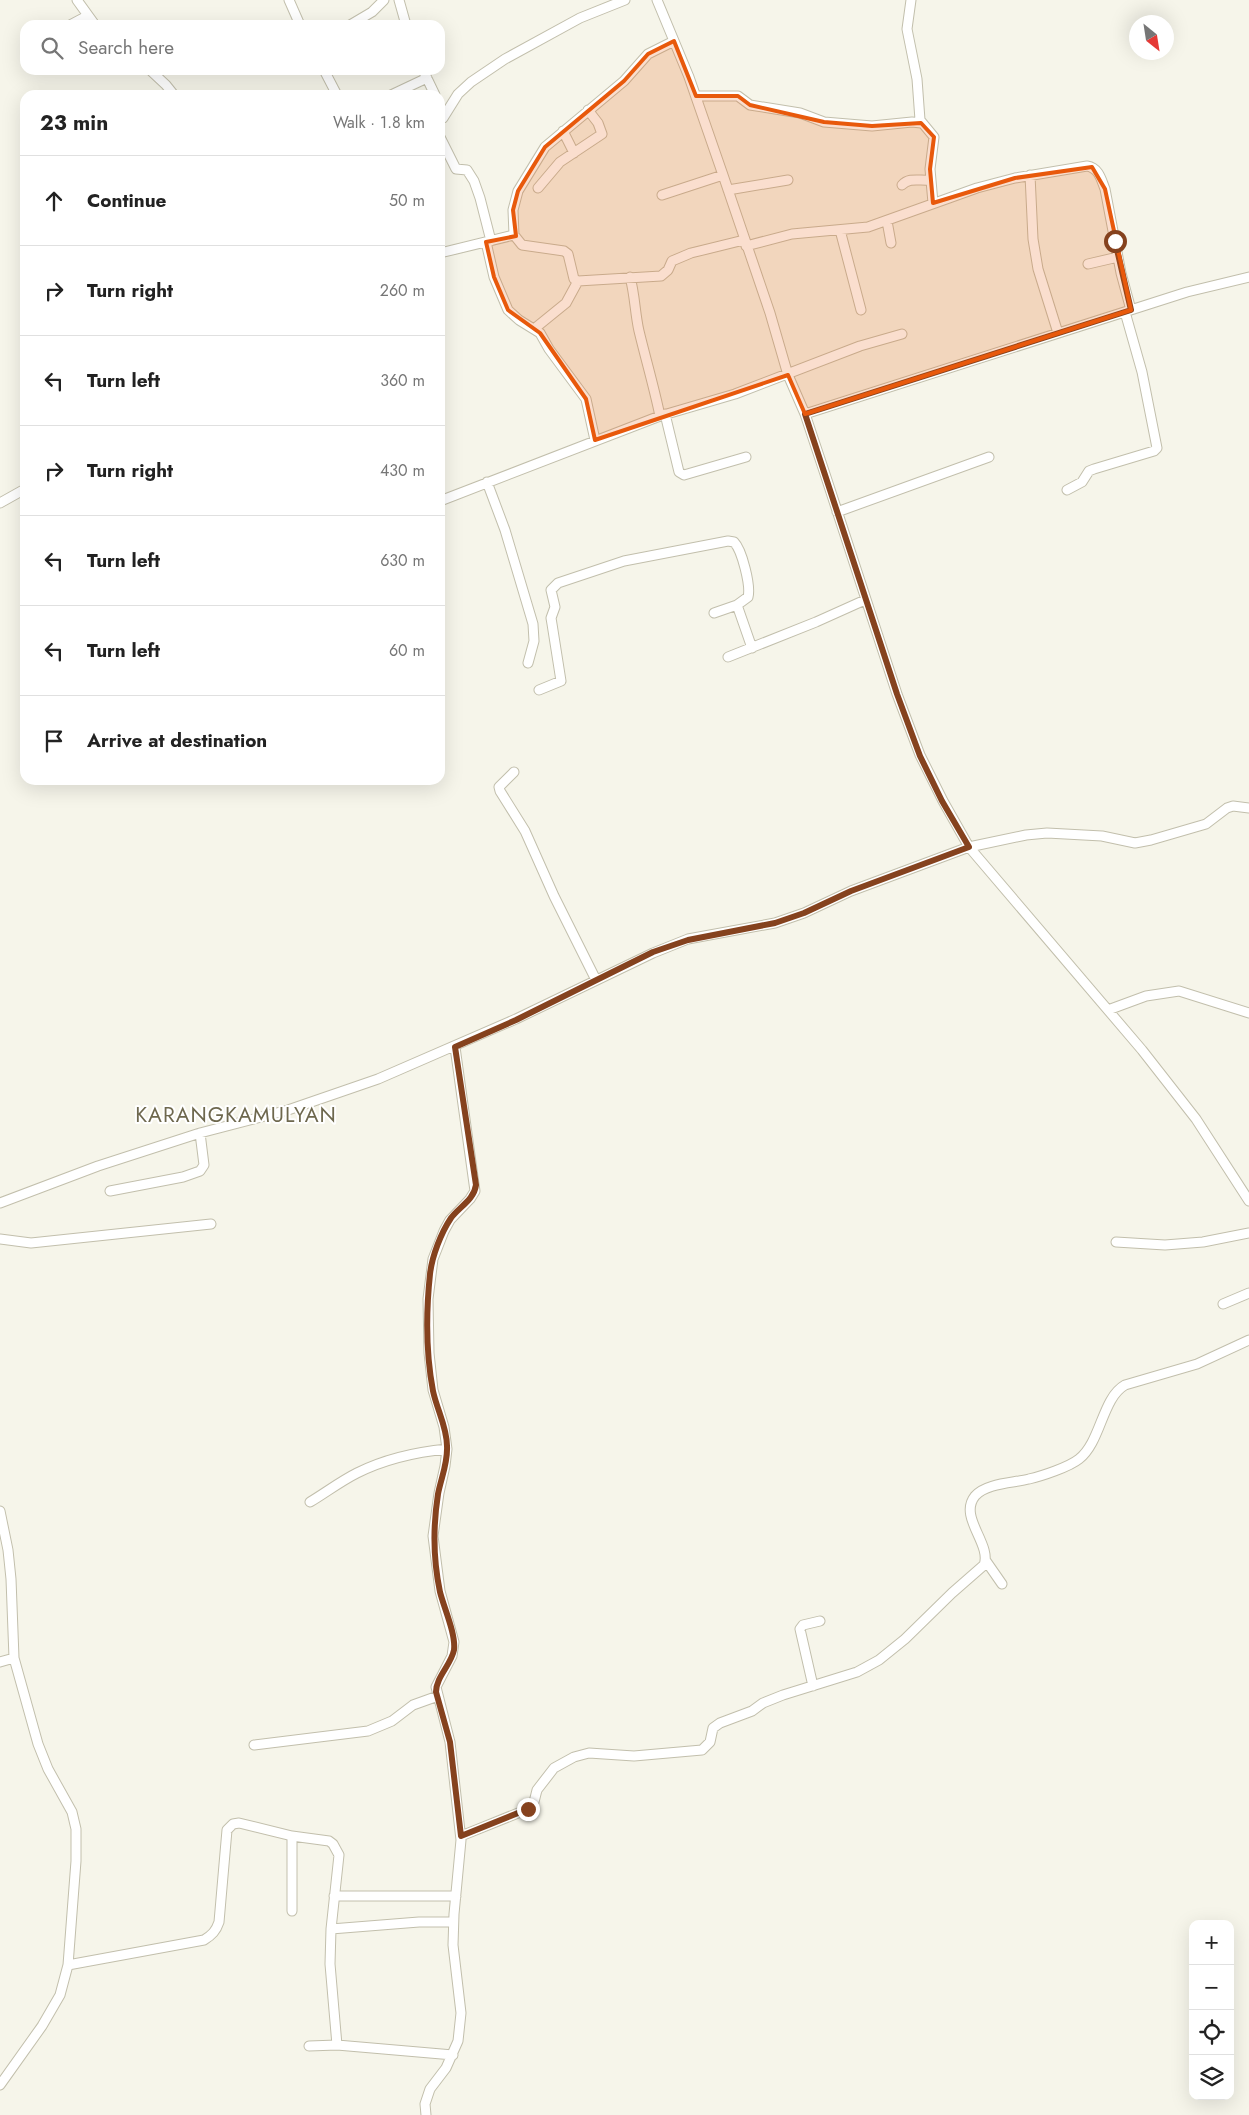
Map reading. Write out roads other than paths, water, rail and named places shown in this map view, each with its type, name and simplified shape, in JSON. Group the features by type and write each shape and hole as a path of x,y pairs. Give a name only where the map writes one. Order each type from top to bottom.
{"street":[{"path":"77,0 91,20"},
{"path":"289,0 298,20"},
{"path":"358,20 372,12 384,0"},
{"path":"399,0 405,20"},
{"path":"445,113 458,94 470,82 505,59 580,18 625,0"},
{"path":"657,0 696,96 723,174 770,313 788,375 805,414 897,694 920,756 942,801 969,847 1142,1050 1196,1119 1249,1201"},
{"path":"911,0 907,29 916,71 921,123"},
{"path":"79,20 87,16"},
{"path":"674,41 648,54 624,81 545,147 518,191 513,210 514,235 522,245 564,251 568,254 574,279 578,281 661,276 668,270 672,261 691,253 792,234 868,227 887,222 933,202 977,188 1030,175 1088,166 1095,169 1101,176 1105,189 1157,448 1154,452 1094,469 1089,472 1082,482 1067,490"},
{"path":"155,75 170,90"},
{"path":"327,75 334,90"},
{"path":"398,90 423,75"},
{"path":"425,75 433,90"},
{"path":"696,96 738,96 750,105 800,113 824,122 872,126 912,122 921,123 930,130 934,137 930,180 933,202"},
{"path":"538,188 560,162 602,134 598,123 588,110"},
{"path":"563,131 574,154"},
{"path":"445,148 456,169 467,170 474,181 489,241 496,284 508,310 519,320 540,333 586,399 595,440"},
{"path":"662,195 723,174"},
{"path":"1030,175 1033,240 1038,269 1058,333"},
{"path":"728,190 788,180"},
{"path":"902,186 906,181 930,180"},
{"path":"887,222 891,243"},
{"path":"840,230 861,310"},
{"path":"445,252 514,235"},
{"path":"1088,264 1118,257"},
{"path":"630,277 636,297 640,332 679,472 684,475 746,457"},
{"path":"805,414 1128,310 1187,292 1249,277"},
{"path":"534,330 566,303 578,281"},
{"path":"445,499 663,415 735,394 860,346 902,334"},
{"path":"837,512 989,457"},
{"path":"487,482 505,530 532,619 534,641 528,663"},
{"path":"0,503 20,491"},
{"path":"539,690 561,681 551,618 555,607 551,590 558,583 624,561 728,541 734,542 740,551 749,590 748,597 737,605 714,613"},
{"path":"728,657 865,600"},
{"path":"737,605 752,648"},
{"path":"514,772 500,787 500,791 525,831 554,896 596,980"},
{"path":"0,1203 98,1166 200,1133 315,1101 378,1079 516,1020 653,952 688,940 775,923 804,913 851,891 969,847 1026,835 1047,833 1102,836 1135,843 1206,824 1233,806 1249,808"},
{"path":"1108,1010 1146,996 1179,992 1249,1013"},
{"path":"426,2115 426,2099 430,2089 446,2068 458,2041 462,2013 453,1945 453,1922 461,1836 450,1742 438,1696 437,1683 454,1650 454,1642 440,1591 433,1536 438,1493 446,1466 447,1449 444,1427 433,1390 429,1353 428,1299 432,1264 450,1220 475,1191 455,1047"},
{"path":"110,1191 183,1177 200,1171 204,1165 200,1133"},
{"path":"0,1240 38,1243 211,1224"},
{"path":"1116,1242 1165,1245 1203,1242 1249,1233"},
{"path":"1223,1304 1249,1293"},
{"path":"1002,1584 986,1561 984,1549 972,1518 971,1505 975,1496 990,1488 1032,1479 1079,1459 1094,1437 1116,1393 1121,1387 1198,1364 1249,1340"},
{"path":"310,1502 357,1473 404,1456 447,1449"},
{"path":"0,1511 8,1550 11,1578 14,1658 38,1744 48,1769 69,1806 74,1819 76,1861 68,1966 62,1990 55,2005 0,2085"},
{"path":"461,1836 528,1809 534,1802 537,1790 554,1768 574,1757 589,1754 634,1756 702,1750 708,1745 713,1728 720,1723 752,1711 763,1703 783,1695 857,1672 879,1660 905,1639 952,1593 981,1570 986,1561"},
{"path":"813,1686 800,1628 803,1625 820,1621"},
{"path":"0,1662 14,1658"},
{"path":"254,1745 368,1731 392,1721 413,1705 438,1696"},
{"path":"68,1966 204,1940 217,1930 227,1830 239,1822 292,1836 328,1841 337,1849 338,1855 331,1929 330,1964 338,2045"},
{"path":"292,1836 292,1911"},
{"path":"334,1896 456,1896"},
{"path":"331,1929 419,1922 453,1922"},
{"path":"309,2046 338,2045 453,2054"}],"district":[{"name":"KARANGKAMULYAN","path":"236,1115"}]}
